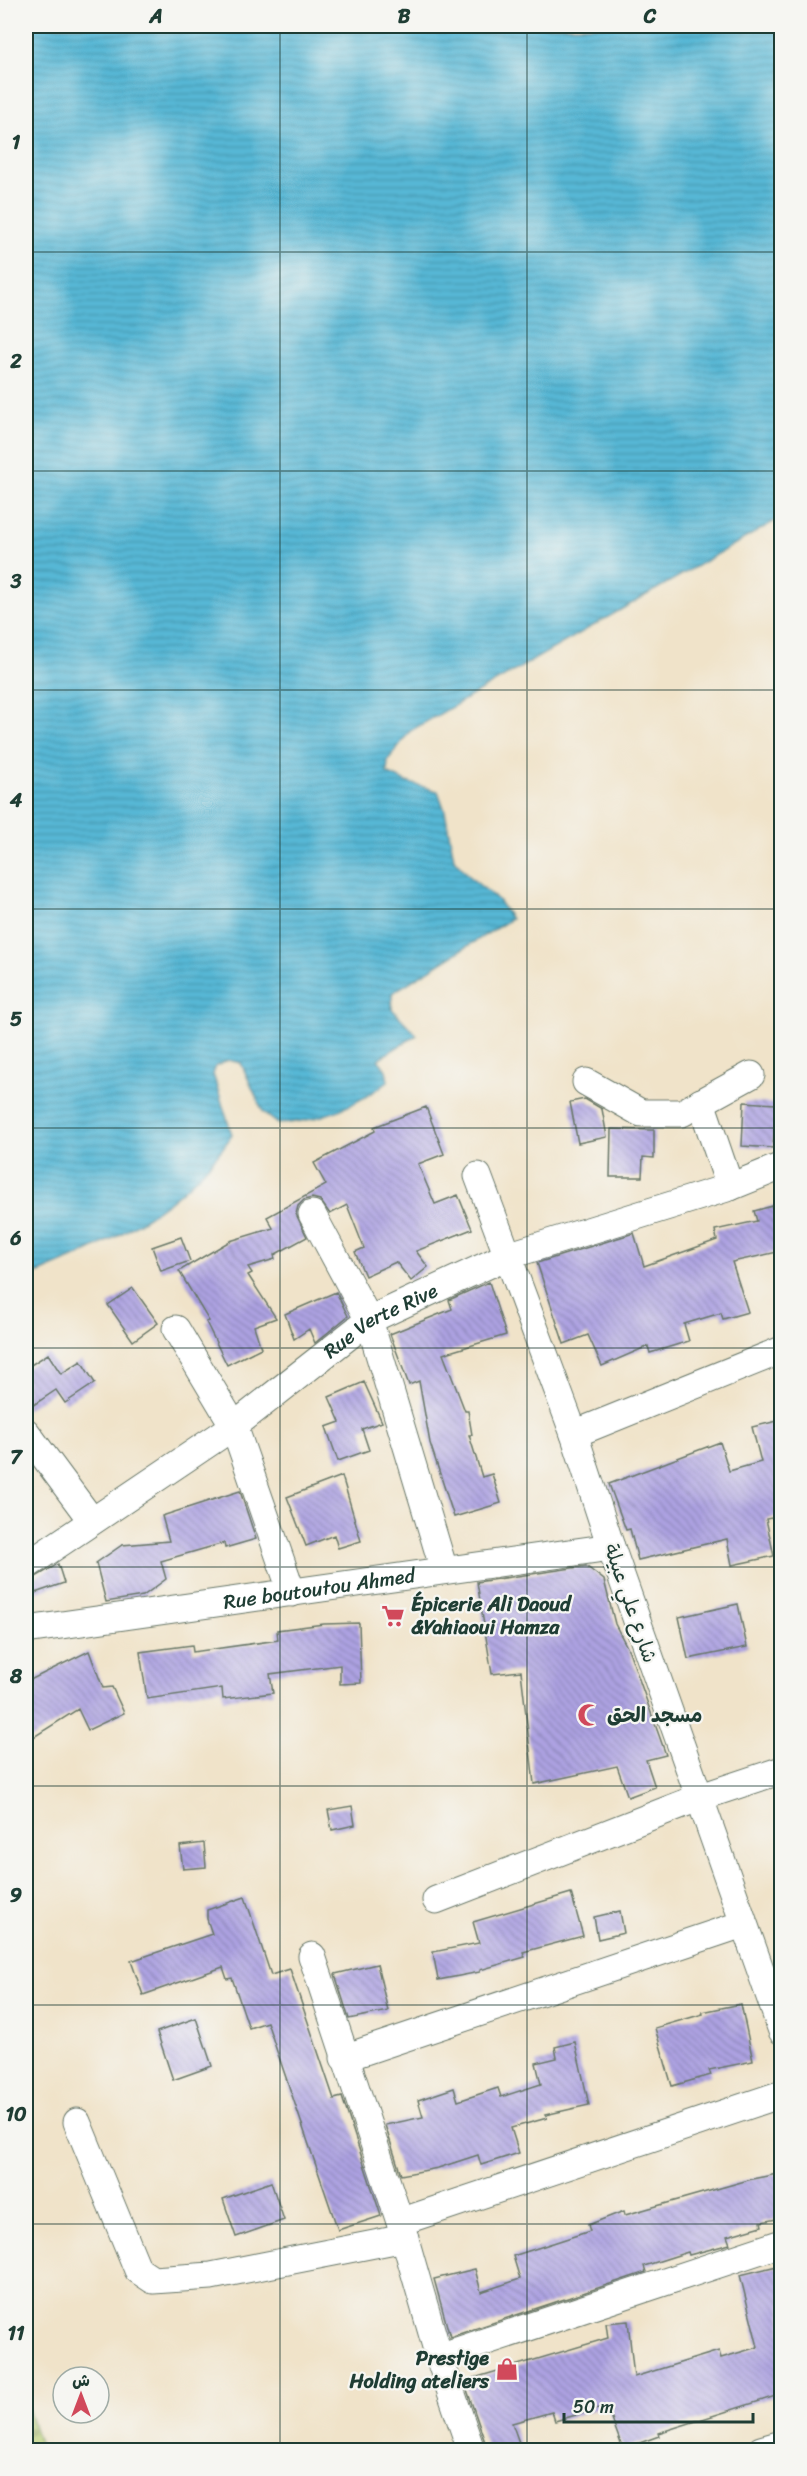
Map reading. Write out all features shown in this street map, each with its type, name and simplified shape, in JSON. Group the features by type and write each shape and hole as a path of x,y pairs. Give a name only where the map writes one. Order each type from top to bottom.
{"street":[{"path":"586,1082 641,1113 682,1113 751,1076"},
{"path":"701,1102 730,1187"},
{"name":"Rue Verte Rive","path":"26,1566 234,1426 369,1320 507,1256 730,1187 782,1166"},
{"name":"شارع علي عبيلة","path":"478,1176 574,1434 611,1547 743,1924 772,1973 782,2031"},
{"path":"312,1214 369,1320 444,1570"},
{"path":"176,1329 234,1426 292,1593"},
{"path":"574,1434 782,1350"},
{"path":"26,1432 92,1521"},
{"name":"Rue boutoutou Ahmed","path":"26,1630 611,1547"},
{"path":"436,1900 698,1798 782,1770"},
{"path":"345,2058 743,1924"},
{"path":"312,1956 402,2230 439,2357 471,2451"},
{"path":"77,2122 138,2270 153,2280 211,2276 402,2230 782,2094"},
{"path":"439,2357 782,2243"},
{"path":"761,2451 782,2444"}],"green space":[{"path":"26,2403 41,2450 26,2450"}],"water":[{"path":"26,26 781,26 782,517 410,731 388,760 387,773 406,782 438,791 445,811 454,859 471,878 498,900 511,919 392,993 392,1009 417,1035 378,1059 386,1070 388,1081 364,1098 336,1111 307,1120 278,1124 263,1112 241,1063 228,1060 216,1066 213,1074 232,1135 213,1161 190,1184 140,1222 84,1253 26,1278"}],"building":[{"path":"585,1099 602,1109 607,1137 578,1143 570,1102"},
{"path":"744,1102 776,1104 773,1148 742,1146"},
{"path":"426,1107 444,1154 418,1164 435,1204 458,1195 472,1229 416,1251 428,1267 411,1281 396,1262 365,1276 355,1252 364,1248 347,1205 330,1214 320,1200 312,1198 304,1200 298,1206 296,1214 307,1237 274,1255 275,1259 248,1267 252,1273 248,1275 276,1318 254,1326 261,1348 227,1365 206,1322 209,1321 179,1271 230,1241 273,1228 267,1217 326,1185 314,1163 375,1131 374,1127"},
{"path":"611,1129 654,1130 654,1158 643,1157 642,1177 610,1177"},
{"path":"776,1205 782,1226 782,1251 732,1262 748,1312 723,1319 721,1313 684,1324 689,1341 650,1353 648,1346 602,1366 588,1335 564,1344 537,1263 634,1233 644,1266 717,1240 715,1230 757,1221 754,1211"},
{"path":"181,1237 190,1261 161,1271 152,1247"},
{"path":"489,1282 506,1335 443,1354 465,1411 468,1411 472,1435 469,1435 482,1477 492,1474 501,1503 454,1517 430,1443 419,1381 409,1385 390,1334 452,1309 449,1300"},
{"path":"133,1288 158,1323 133,1341 108,1305"},
{"path":"336,1292 348,1316 315,1343 309,1329 294,1339 285,1314"},
{"path":"48,1354 61,1374 81,1361 95,1383 65,1403 56,1390 26,1410 26,1368"},
{"path":"364,1382 382,1422 362,1429 369,1450 338,1461 326,1427 340,1422 329,1397"},
{"path":"782,1420 782,1471 776,1472 782,1500 782,1516 766,1519 774,1556 732,1565 727,1539 638,1560 630,1529 626,1530 609,1484 720,1442 729,1471 761,1462 752,1427"},
{"path":"342,1476 361,1541 338,1548 334,1535 306,1546 287,1497"},
{"path":"240,1491 256,1539 225,1548 224,1543 161,1561 166,1579 143,1596 106,1602 96,1563 122,1545 169,1541 162,1516"},
{"path":"58,1564 64,1583 32,1594 27,1582"},
{"name":"مسجد الحق","path":"586,1566 604,1580 615,1624 629,1651 666,1755 646,1760 655,1787 628,1797 617,1766 534,1784 521,1671 492,1674 477,1582"},
{"path":"738,1604 747,1647 688,1659 679,1617"},
{"path":"359,1623 361,1683 340,1684 340,1665 270,1674 273,1693 223,1699 222,1688 147,1699 140,1652 192,1645 193,1652 278,1640 277,1630 324,1624"},
{"path":"89,1651 103,1688 112,1687 124,1713 88,1730 78,1709 26,1742 26,1682"},
{"path":"352,1806 355,1825 332,1830 328,1810"},
{"path":"204,1843 206,1867 183,1869 180,1846"},
{"path":"571,1893 583,1936 523,1952 525,1957 480,1970 480,1972 438,1980 433,1952 479,1943 473,1922"},
{"path":"245,1897 271,1975 290,1969 334,2099 342,2097 381,2216 338,2230 267,2022 249,2028 232,1978 227,1979 223,1967 143,1995 131,1961 212,1934 207,1919 207,1910"},
{"path":"620,1911 624,1933 598,1939 594,1917"},
{"path":"377,1964 388,2011 349,2019 335,1974"},
{"path":"741,2004 753,2061 709,2070 711,2075 672,2086 655,2028 703,2014 702,2012"},
{"path":"196,2018 212,2066 173,2080 157,2032"},
{"path":"575,2042 589,2105 545,2115 547,2118 511,2128 519,2153 481,2165 478,2155 438,2168 401,2175 385,2125 423,2117 418,2100 454,2088 458,2101 498,2088 501,2097 541,2084 536,2063 557,2058 555,2047"},
{"path":"782,2173 782,2218 761,2222 762,2226 727,2236 730,2244 689,2255 688,2252 644,2266 646,2272 450,2337 434,2279 475,2269 481,2292 520,2279 513,2256 590,2231 588,2225 624,2211 625,2215 752,2179"},
{"path":"271,2182 284,2220 236,2237 223,2199"},
{"path":"777,2266 782,2284 782,2394 658,2433 659,2436 623,2449 607,2406 555,2421 552,2412 512,2423 522,2451 488,2451 464,2381 608,2338 606,2323 628,2321 634,2377 719,2351 721,2358 758,2347 740,2275"}],"place":[{"name":"Épicerie Ali Daoud &Yahiaoui Hamza","path":"393,1616"},
{"name":"مسجد الحق","path":"589,1715"},
{"name":"Prestige Holding ateliers","path":"507,2369"}]}
